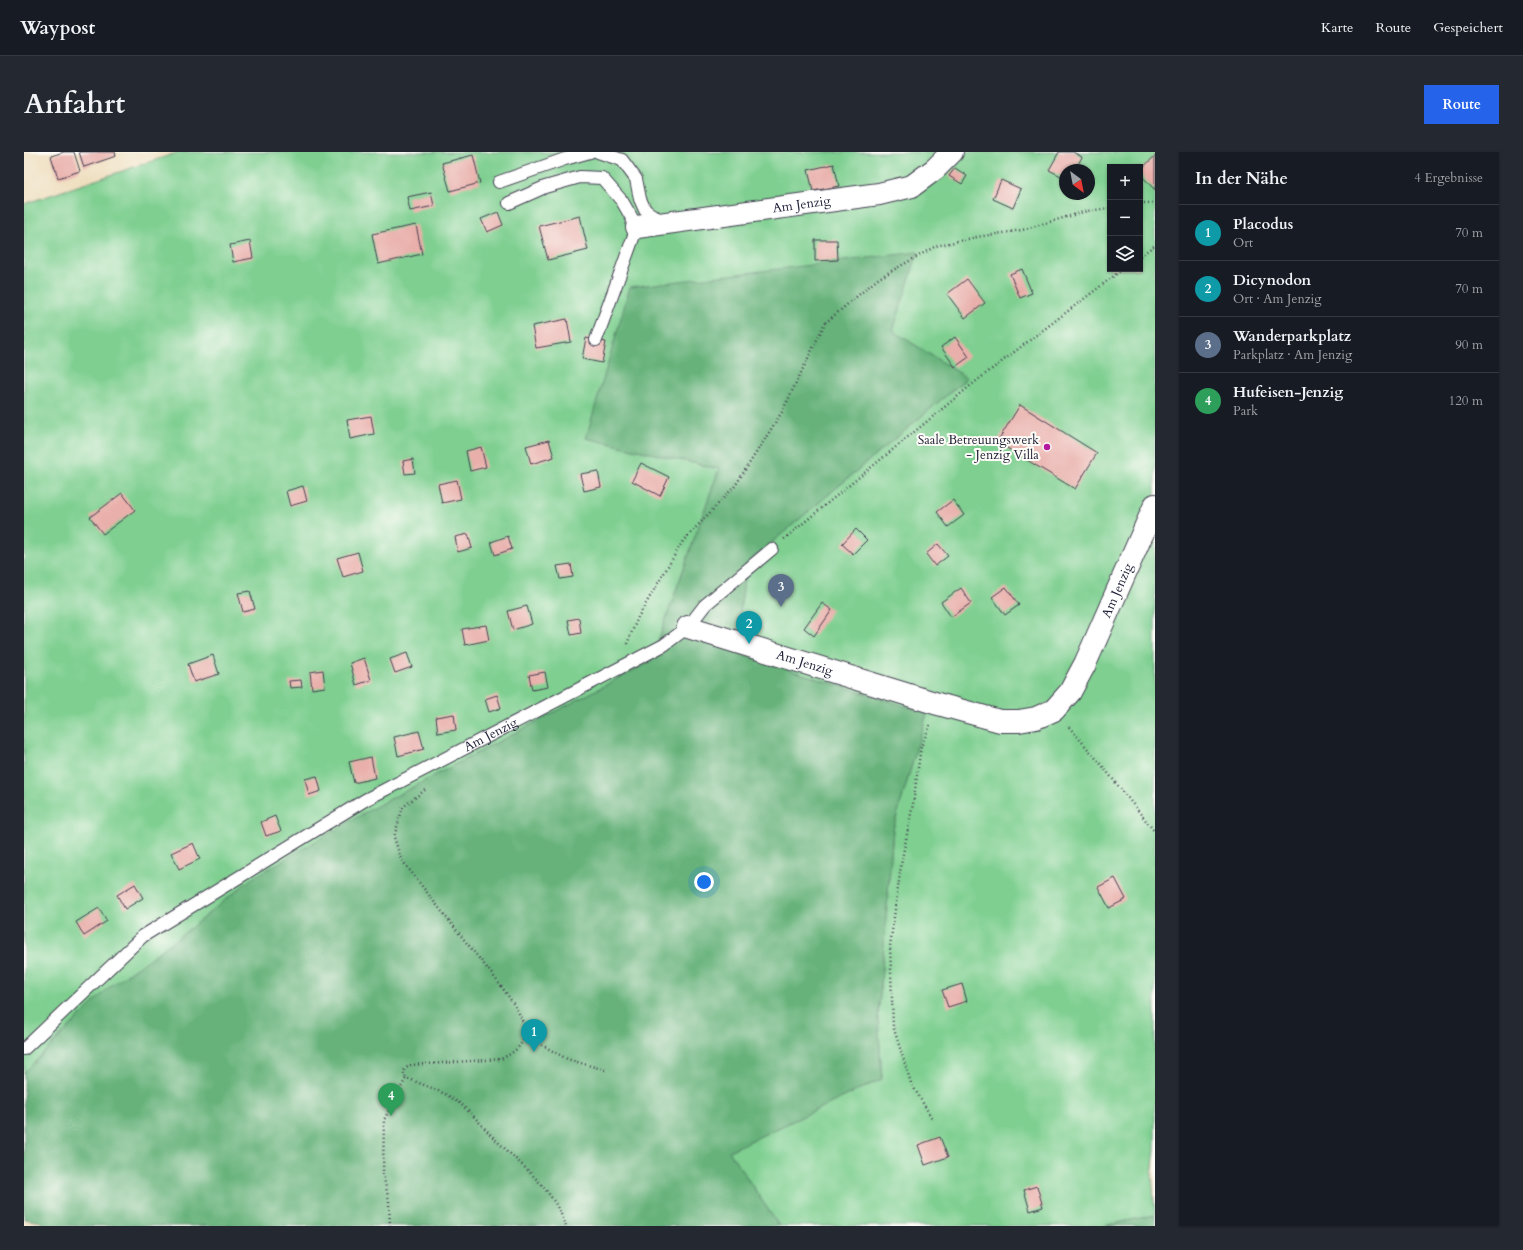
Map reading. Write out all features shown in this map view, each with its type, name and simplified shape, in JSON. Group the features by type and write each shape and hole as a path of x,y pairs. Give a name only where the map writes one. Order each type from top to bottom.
{"street":[{"name":"Am Jenzig","path":"637,227 879,194 912,186 935,169 952,152"},
{"name":"Am Jenzig","path":"688,627 722,636 776,655 938,704 1000,721 1036,718 1054,710 1070,692 1085,664 1155,505"}],"lane":[{"path":"499,182 565,158 590,152"},
{"path":"598,152 622,160 636,179 640,199 645,210 667,224"},
{"path":"509,203 545,187 580,177 602,178 622,201 637,227 596,340"},
{"path":"688,627 706,605 772,549"},
{"name":"Am Jenzig","path":"24,1049 143,936 365,800 617,668 664,645 688,627"}],"path":[{"path":"1143,203 1155,203"},
{"path":"617,668 638,617 683,541 735,486 782,412 826,324 879,278 936,246 977,237 1022,230 1088,211 1107,208"},
{"path":"1143,254 1155,245"},
{"path":"772,549 975,382 1119,272"},
{"path":"933,1120 911,1083 893,1026 890,946 902,859 913,804 921,747 938,704"},
{"path":"1054,710 1100,763 1155,832"},
{"path":"403,807 394,837 401,859 498,984 519,1014 524,1025 524,1035 521,1045 514,1053 502,1059 412,1065 406,1068 403,1072 406,1078 444,1094 458,1102 479,1121 508,1152 537,1178 552,1198 566,1226"},
{"path":"524,1035 567,1059 604,1070"},
{"path":"390,1226 389,1201 382,1174 384,1120 406,1078"}],"green space":[{"path":"179,152 1155,152 1155,1149 1152,1175 1155,1215 1103,1226 779,1226 729,1151 882,1079 878,1019 893,829 927,713 735,653 746,564 967,378 893,331 918,252 586,438 719,469 651,661 364,813 178,938 107,989 24,1073 24,204"},
{"path":"918,252 893,331 967,378 746,564 735,653 927,713 893,829 878,1019 882,1079 729,1151 779,1226 43,1226 41,1222 24,1219 24,1073 107,989 178,938 251,879 364,813 651,661 719,469 586,438 630,287"},
{"path":"1155,1215 1155,1226 1103,1226"}],"building":[{"path":"64,152 74,152 80,171 58,178 51,156"},
{"path":"79,152 115,152 116,156 84,167"},
{"path":"1059,152 1073,152 1082,157 1078,164 1059,164 1059,175 1049,170"},
{"path":"473,155 480,183 450,191 442,163"},
{"path":"1155,156 1155,190 1143,177 1143,167"},
{"path":"834,164 839,186 813,191 808,170"},
{"path":"955,168 967,176 962,184 949,176"},
{"path":"1001,180 1021,189 1013,208 993,199"},
{"path":"431,192 434,206 410,211 407,197"},
{"path":"498,212 503,225 487,232 481,219"},
{"path":"580,216 588,250 548,260 539,226"},
{"path":"416,225 422,254 378,264 372,234"},
{"path":"815,240 837,240 838,260 815,261"},
{"path":"250,241 253,258 233,262 230,245"},
{"path":"1022,269 1032,293 1020,298 1010,274"},
{"path":"967,279 985,303 965,318 947,294"},
{"path":"567,319 571,342 536,348 532,326"},
{"path":"955,337 969,357 955,367 941,347"},
{"path":"586,338 606,342 602,363 582,359"},
{"name":"Saale Betreuungswerk - Jenzig Villa","path":"1020,405 1097,453 1075,489 997,442"},
{"path":"371,416 374,434 350,439 347,420"},
{"path":"549,440 554,457 531,464 526,446"},
{"path":"481,447 486,467 470,471 466,451"},
{"path":"413,459 415,473 405,474 403,461"},
{"path":"641,463 669,477 660,496 632,481"},
{"path":"598,471 601,487 584,491 580,474"},
{"path":"457,480 461,499 442,503 438,484"},
{"path":"303,486 307,501 290,506 286,491"},
{"path":"122,493 135,510 103,534 90,517"},
{"path":"953,500 964,515 948,527 937,512"},
{"path":"856,529 867,540 853,554 842,544"},
{"path":"468,534 472,548 458,552 455,537"},
{"path":"508,536 512,549 495,555 491,542"},
{"path":"938,544 948,556 935,566 926,554"},
{"path":"358,552 363,571 343,577 337,558"},
{"path":"571,564 573,577 560,579 557,566"},
{"path":"1006,587 1019,605 1005,615 992,597"},
{"path":"961,588 971,603 951,617 941,602"},
{"path":"250,591 255,609 243,612 238,593"},
{"path":"822,603 832,610 814,636 804,628"},
{"path":"527,606 532,624 513,630 508,611"},
{"path":"579,618 581,633 571,635 568,620"},
{"path":"486,625 489,640 465,645 462,629"},
{"path":"407,653 412,667 395,673 390,659"},
{"path":"213,655 219,674 194,682 188,664"},
{"path":"364,658 371,680 356,685 350,663"},
{"path":"323,670 325,687 312,689 310,672"},
{"path":"545,672 548,687 532,690 529,675"},
{"path":"301,680 302,687 290,688 289,681"},
{"path":"497,695 501,708 489,712 485,699"},
{"path":"454,714 456,730 438,733 436,717"},
{"path":"419,731 424,749 398,756 394,737"},
{"path":"371,757 375,778 354,783 349,762"},
{"path":"317,776 321,791 309,795 305,779"},
{"path":"275,816 281,831 266,836 261,822"},
{"path":"193,843 200,859 179,869 171,853"},
{"path":"1115,878 1126,899 1109,908 1098,887"},
{"path":"135,884 143,898 125,909 117,895"},
{"path":"99,908 107,921 84,936 76,922"},
{"path":"962,984 967,1001 948,1007 942,990"},
{"path":"940,1137 948,1157 925,1165 918,1145"},
{"path":"1037,1186 1043,1207 1030,1211 1024,1190"}],"place":[{"name":"Saale Betreuungswerk - Jenzig Villa","path":"1047,447"},
{"name":"Wanderparkplatz","path":"781,607"},
{"name":"Dicynodon","path":"749,644"},
{"name":"Placodus","path":"534,1052"},
{"name":"Hufeisen-Jenzig","path":"391,1116"}]}
